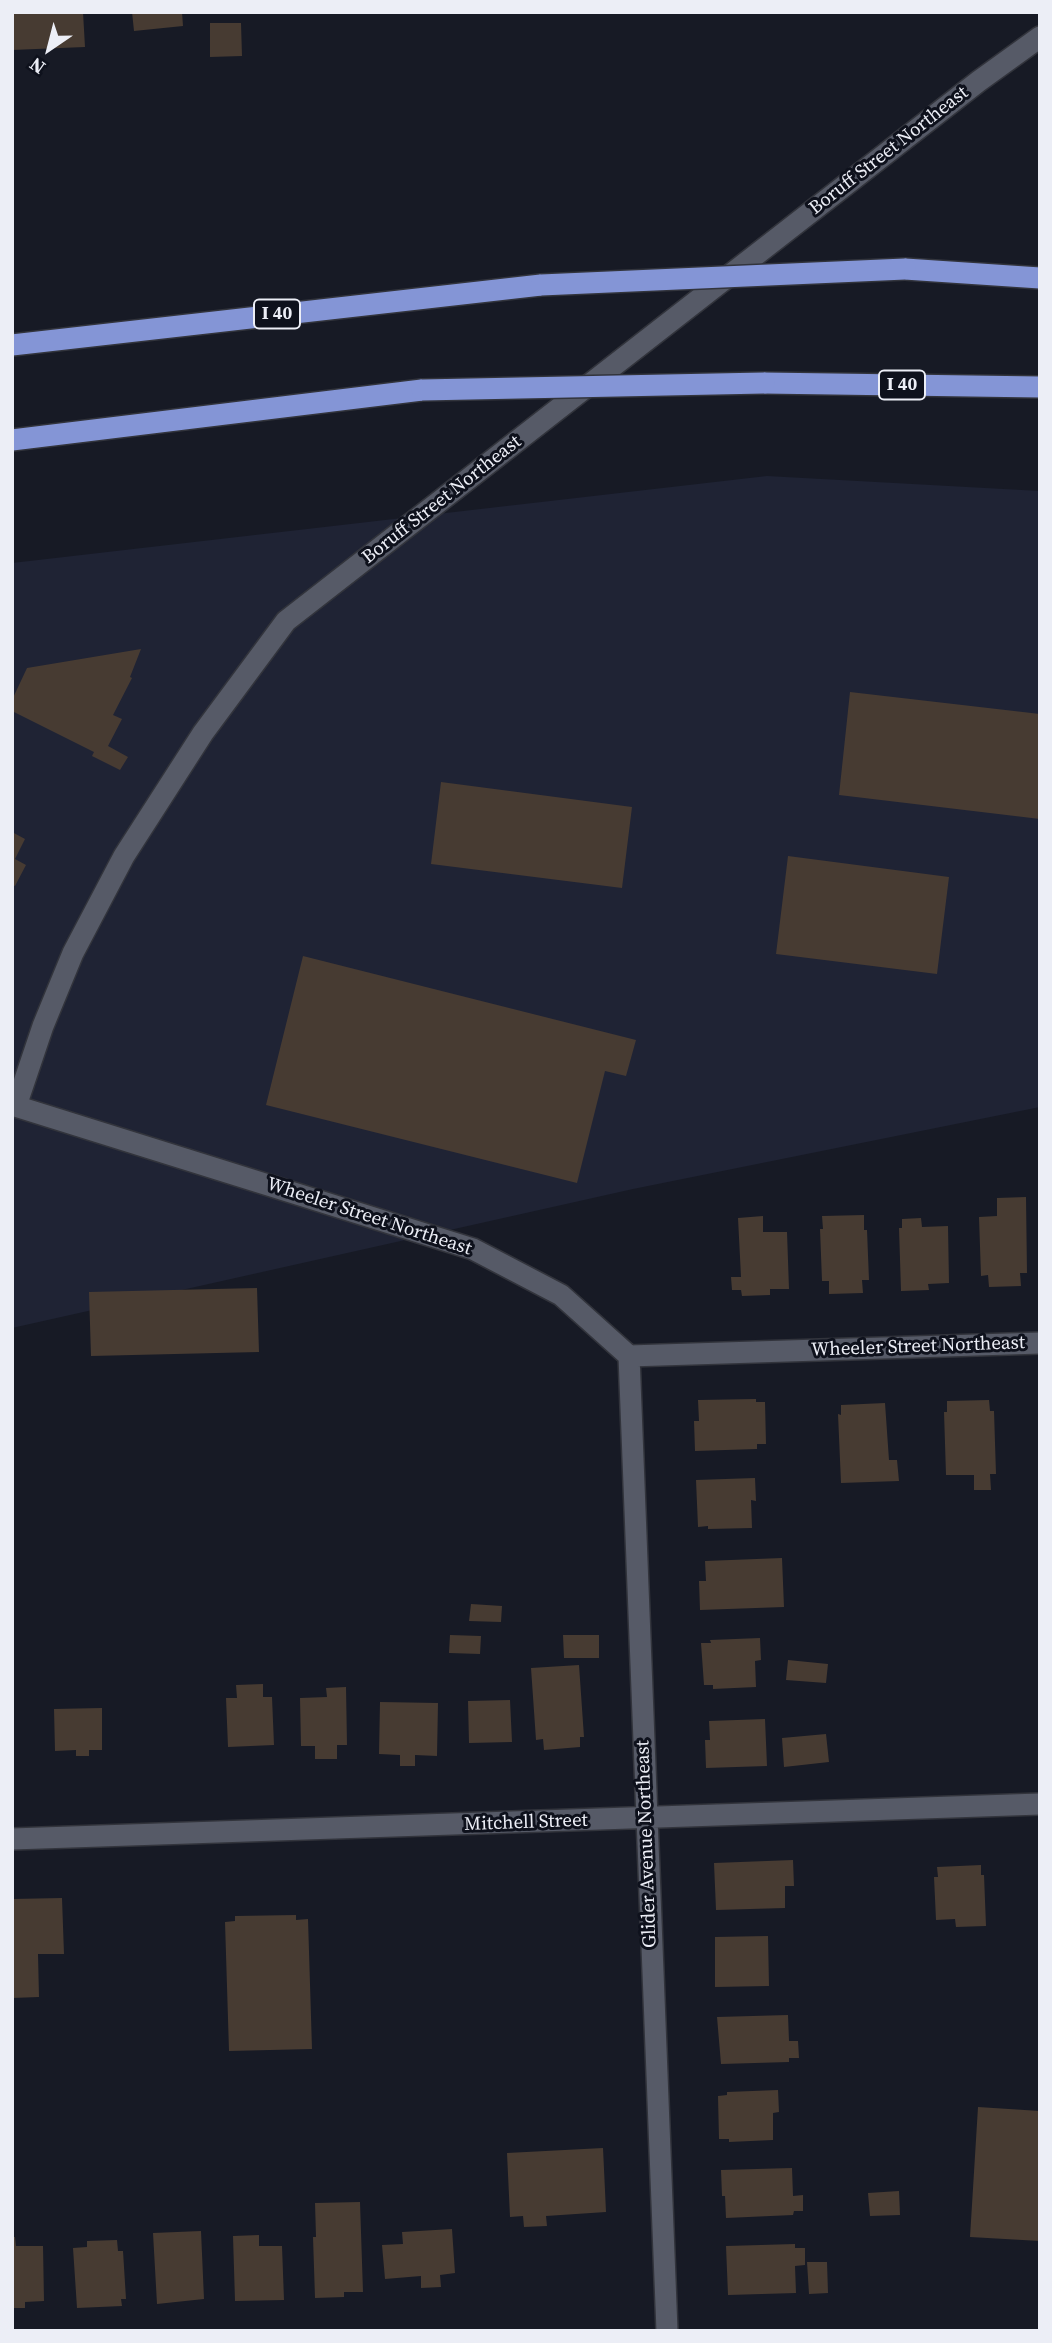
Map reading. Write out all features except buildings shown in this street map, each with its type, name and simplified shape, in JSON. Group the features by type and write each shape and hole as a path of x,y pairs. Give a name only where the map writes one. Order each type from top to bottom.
{"highway":[{"name":"I 40","path":"12,345 541,285 905,269 1040,278"},
{"name":"I 40","path":"12,440 422,390 764,383 1040,387"}],"street":[{"name":"Boruff Street Northeast","path":"14,1106 73,953 124,856 203,733 286,621 979,81 1040,37"},
{"name":"Wheeler Street Northeast","path":"14,1106 473,1249 561,1295 629,1356 1040,1343"},
{"name":"Glider Avenue Northeast","path":"629,1356 667,2331"},
{"name":"Mitchell Street","path":"12,1839 1040,1804"}],"shaded area":[{"path":"767,476 1040,491 1040,1107 633,1189 12,1328 12,563"}]}
